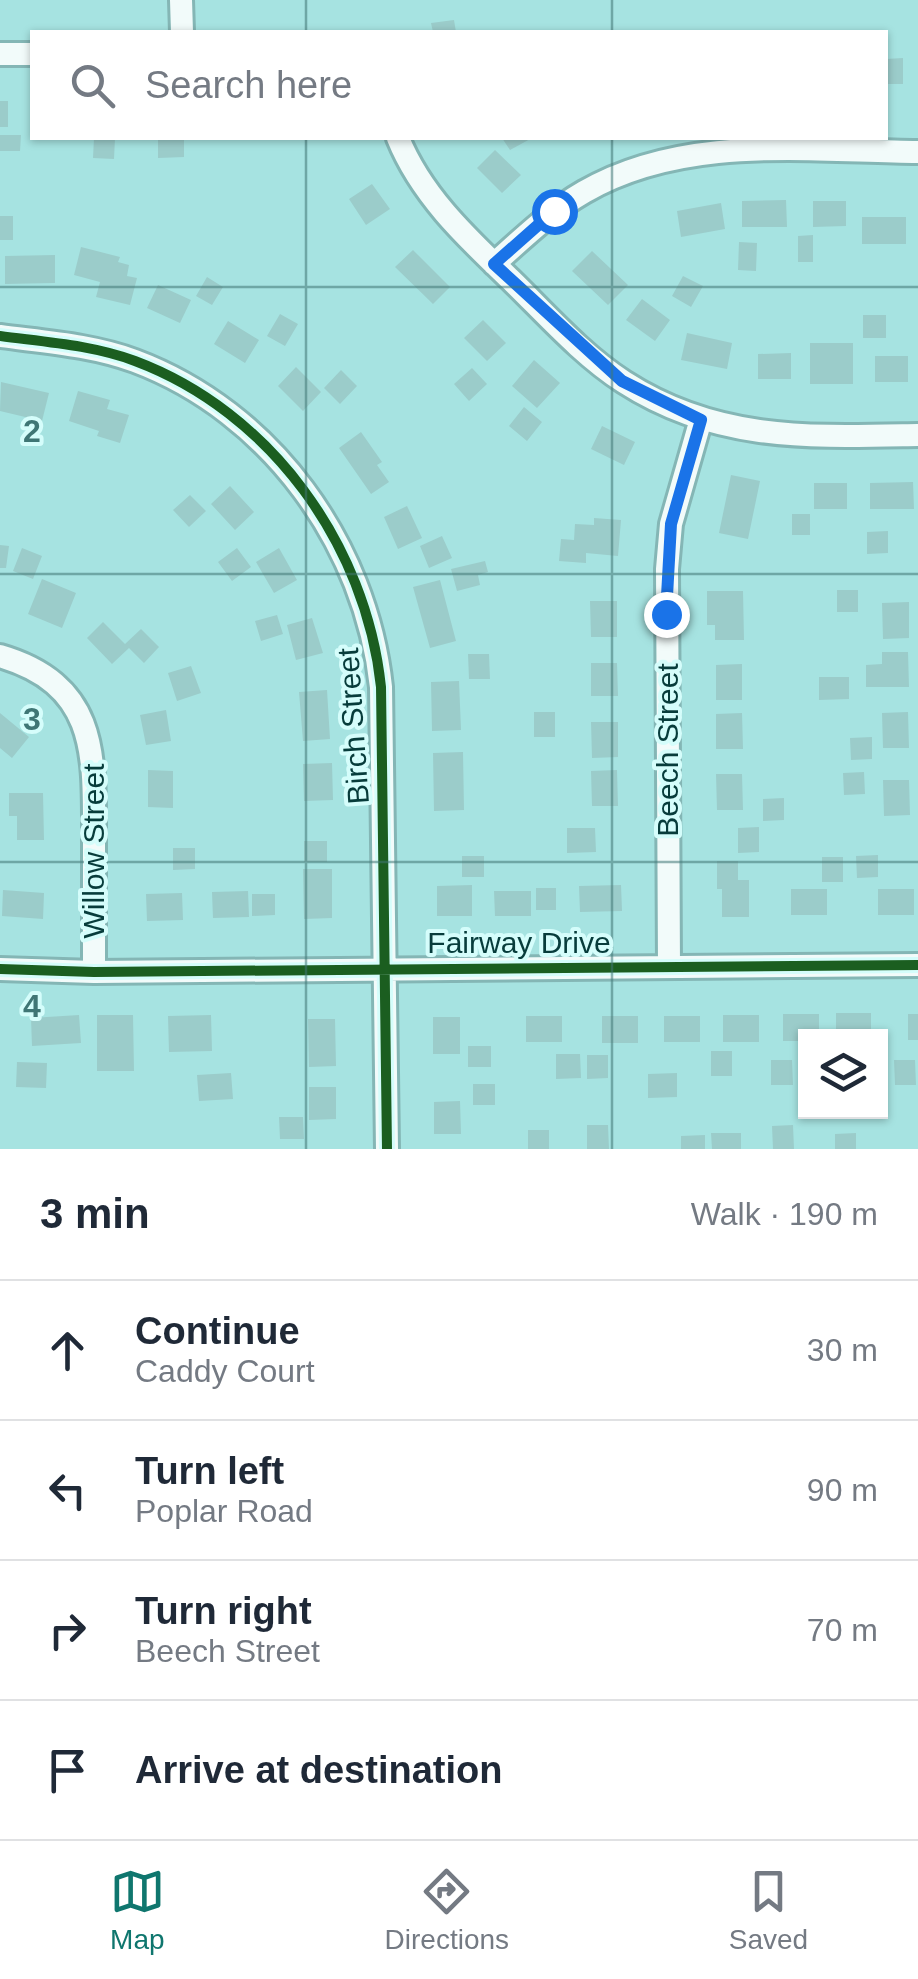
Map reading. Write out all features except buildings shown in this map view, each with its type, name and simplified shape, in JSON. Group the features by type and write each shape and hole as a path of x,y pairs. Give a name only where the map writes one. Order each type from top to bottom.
{"street":[{"path":"181,0 182,30"},
{"path":"0,54 30,54"},
{"path":"399,140 428,195 494,264 622,381 701,420 745,431 786,436 918,436"},
{"path":"494,264 554,211 588,189 663,161 692,154 741,151 918,152"},
{"name":"Birch Street","path":"0,336 83,346 133,360 170,376 238,422 272,451 303,488 355,579 378,655 382,707 387,1149"},
{"name":"Beech Street","path":"669,966 667,570 671,524 701,420"},
{"name":"Willow Street","path":"0,656 56,685 74,706 90,740 94,770 94,972"},
{"name":"Fairway Drive","path":"0,969 94,972 918,965"}],"cycle path":[{"path":"0,336 102,351 135,361 184,384 229,413 269,449 303,490 332,535 355,583 372,634 381,687 387,1149"},
{"path":"0,969 94,972 918,965"}],"route":[{"path":"554,211 494,264 622,381 701,420 671,524 666,614"}]}
